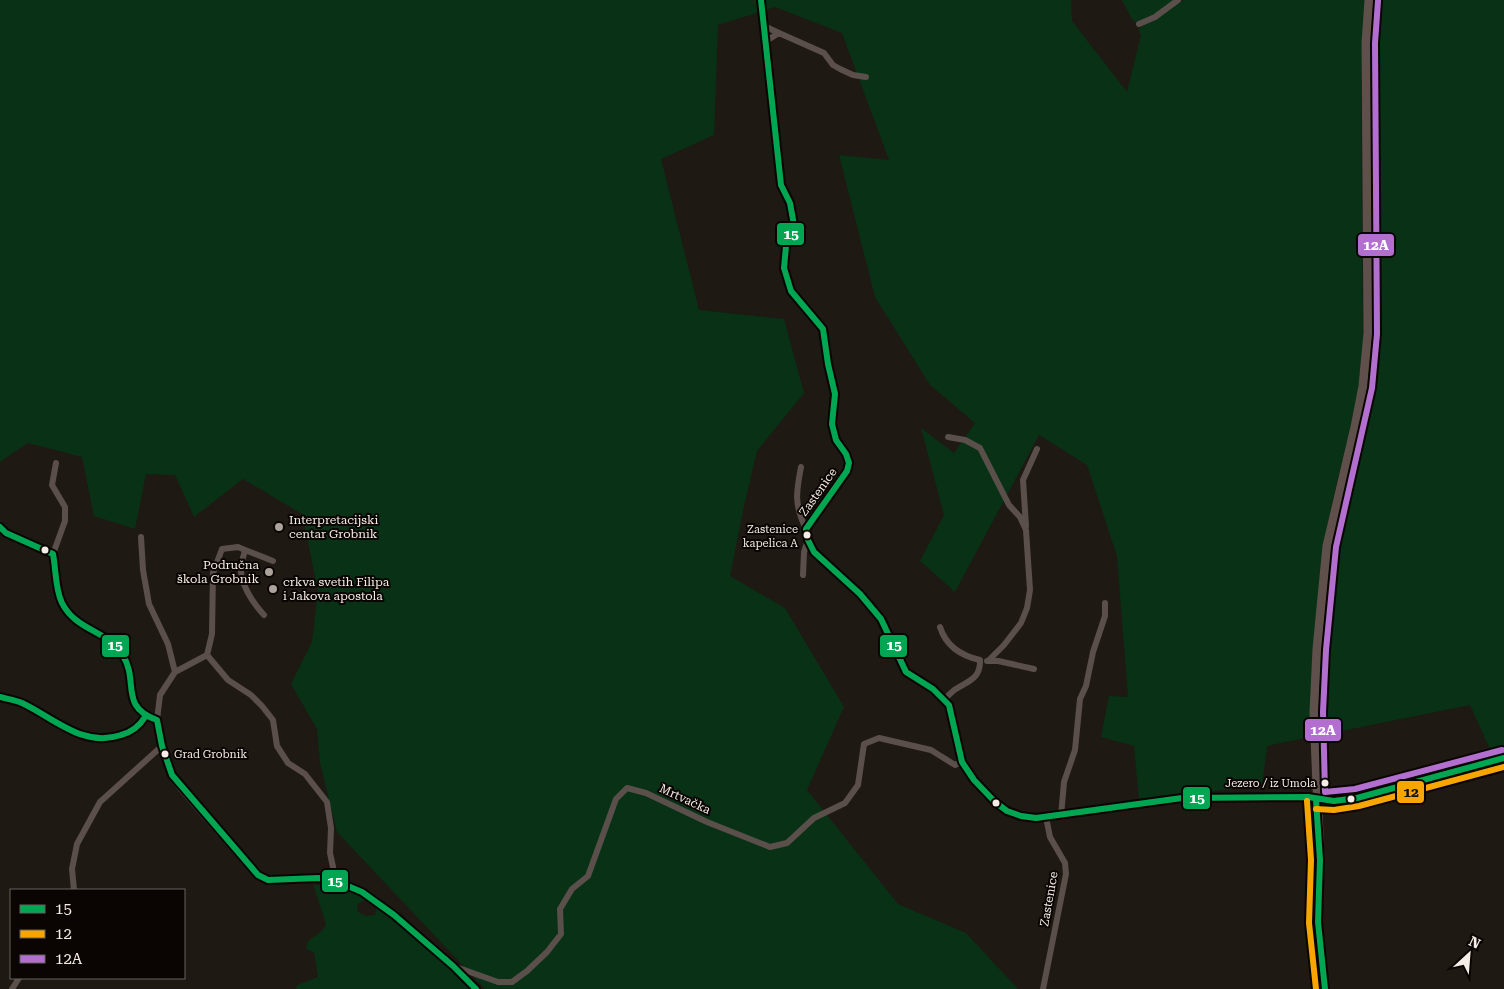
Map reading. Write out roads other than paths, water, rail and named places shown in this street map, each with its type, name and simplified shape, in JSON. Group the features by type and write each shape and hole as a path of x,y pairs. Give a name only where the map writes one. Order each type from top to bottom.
{"main road":[{"path":"1325,989 1318,922 1320,860 1316,800 1314,712 1317,649 1327,546 1357,419 1363,386 1368,333 1366,43 1369,0"},
{"path":"162,746 172,775 258,875 268,880 318,878 336,881 362,892 394,915 453,966 476,989"},
{"path":"1316,800 1334,801 1357,798 1504,758"}],"street":[{"name":"Zastenice","path":"761,0 781,185 790,203 794,220 786,246 784,268 791,291 823,329 834,394 832,424 836,440 846,454 848,463 847,471 806,529 808,540 814,552 860,594 881,619 906,672 933,689 944,700"},
{"path":"1139,24 1155,17 1178,0"},
{"path":"764,26 824,53 833,66 853,75 866,77"},
{"path":"766,41 779,33"},
{"path":"948,437 965,440 980,448 1009,505 1020,517 1026,530"},
{"path":"988,661 1004,645 1021,623 1027,608 1030,590 1023,480 1038,449"},
{"path":"56,463 52,485 65,507 65,521 53,554 61,601 72,618 105,636 121,652 128,664 132,702 145,717 157,720"},
{"path":"801,467 797,504 806,529"},
{"path":"0,527 6,533 53,554"},
{"path":"141,537 143,570 149,604 168,644 175,672"},
{"path":"803,575 804,552 808,540"},
{"path":"74,889 72,869 77,844 100,802 162,746 157,720 160,695 175,672 207,655 212,634 213,573 222,549 238,547 273,561"},
{"path":"246,550 241,565 242,574 256,606 264,615"},
{"path":"1061,816 1064,782 1075,750 1080,699 1086,686 1093,652 1105,616 1105,603"},
{"path":"940,627 946,642 970,658 1034,669"},
{"path":"207,655 228,680 251,695 262,706 273,720 277,746 288,763 304,774 327,802 331,828 330,853 336,881"},
{"path":"980,660 979,674 973,680 949,693 944,700 952,714 953,727 962,762 974,780 995,802 1021,816 1046,818 1182,798 1308,797 1316,800"},
{"path":"0,697 26,705 51,721 82,736 95,738 116,738 130,733 142,724 145,717"},
{"name":"Mrtvačka","path":"453,966 498,982 512,982 548,952 561,934 560,909 572,889 588,876 616,799 627,788 646,793 707,822 770,847 787,843 814,818 845,803 858,785 864,744 879,738 931,750 955,764 962,762"},
{"name":"Zastenice","path":"1043,989 1066,874 1065,863 1050,837 1046,818"}],"place":[{"name":"Interpretacijski centar Grobnik","path":"279,527"},
{"name":"Zastenice kapelica A","path":"807,535"},
{"name":"Područna škola Grobnik","path":"269,572"},
{"name":"crkva svetih Filipa i Jakova apostola","path":"273,589"},
{"name":"Grad Grobnik","path":"165,754"},
{"name":"Jezero / iz Umola","path":"1325,783"}]}
